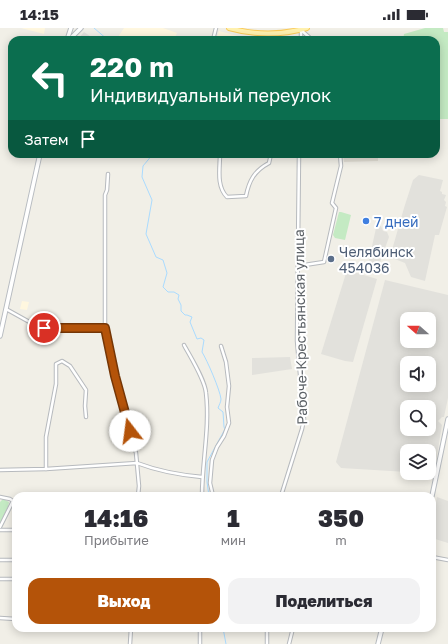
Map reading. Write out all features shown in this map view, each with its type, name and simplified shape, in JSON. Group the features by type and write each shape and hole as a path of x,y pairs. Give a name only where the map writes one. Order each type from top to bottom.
{"main road":[{"path":"72,36 81,28"},
{"path":"229,28 239,31 275,33 307,28"},
{"path":"0,336 39,158"},
{"path":"433,492 448,419"},
{"path":"378,644 381,632"}],"street":[{"path":"301,30 301,36"},
{"path":"301,30 308,36"},
{"path":"220,158 220,182 227,197 246,196 249,183 262,167 269,163 270,158"},
{"name":"Рабоче-Крестьянская улица","path":"282,492 304,419 298,347 299,158"},
{"path":"298,266 324,262 336,208 332,203 341,166 340,158"},
{"path":"108,174 107,190 105,195 105,328 115,376 128,419 137,463 138,492"},
{"path":"6,309 33,324 44,328 105,328"},
{"path":"184,345 206,392 207,434 202,477 202,492"},
{"path":"212,492 210,483 212,460 229,423 227,407 229,386 226,362 221,346"},
{"path":"46,469 46,437 56,384 56,364 62,361 70,366 86,390 86,417"},
{"path":"0,470 46,469 137,463 149,468 176,474 202,477"},
{"path":"0,497 12,500"},
{"path":"12,503 0,528 12,530"},
{"path":"436,558 448,560"},
{"path":"0,560 12,560"},
{"path":"0,579 12,579"},
{"path":"0,618 12,619"},
{"path":"130,644 131,632"},
{"path":"200,632 200,644"},
{"path":"267,632 268,644"},
{"path":"289,644 292,632"}],"shaded area":[{"path":"21,28 45,28 44,34"},
{"path":"124,28 163,28 177,33 176,36 119,36"},
{"path":"219,31 238,36 217,36"},
{"path":"84,32 90,36 80,36"},
{"path":"344,158 378,158 378,161 344,162"},
{"path":"419,175 443,180 440,191 442,194 446,195 444,200 446,202 445,206 447,207 439,235 435,235 425,281 411,277 405,263 390,257 413,180"},
{"path":"381,226 383,231 387,232 389,237 378,268 369,260 376,228"},
{"path":"347,270 377,279 353,362 321,354"},
{"path":"385,280 448,295 448,398 444,417 438,421 442,425 436,462 436,444 400,444 400,472 341,468 336,462"},
{"path":"22,301 29,302 27,310 20,309"},
{"path":"290,357 292,369 252,375 252,358"},
{"path":"437,497 448,501 448,543 436,539"}],"green space":[{"path":"425,28 443,28 444,32 448,32 448,119 440,119 440,36 404,36 404,34"},
{"path":"339,212 351,215 345,240 335,238 333,235"},
{"path":"3,499 9,502 0,523 0,502"}],"waterway":[{"path":"94,28 103,36"},
{"path":"150,158 143,166 142,177 152,200 146,234 156,257 163,260 167,273 163,287 168,292 174,292 179,295 178,299 181,305 181,311 185,315 192,317 190,322 197,339 201,338 204,340 202,352 213,375 221,399 218,408 223,412 225,429 207,462 208,492"},
{"path":"224,632 226,644"}],"place":[{"name":"7 дней","path":"366,221"},
{"name":"Челябинск 454036","path":"331,259"}],"route":[{"path":"44,328 105,328 115,376 128,419 130,431"}]}
